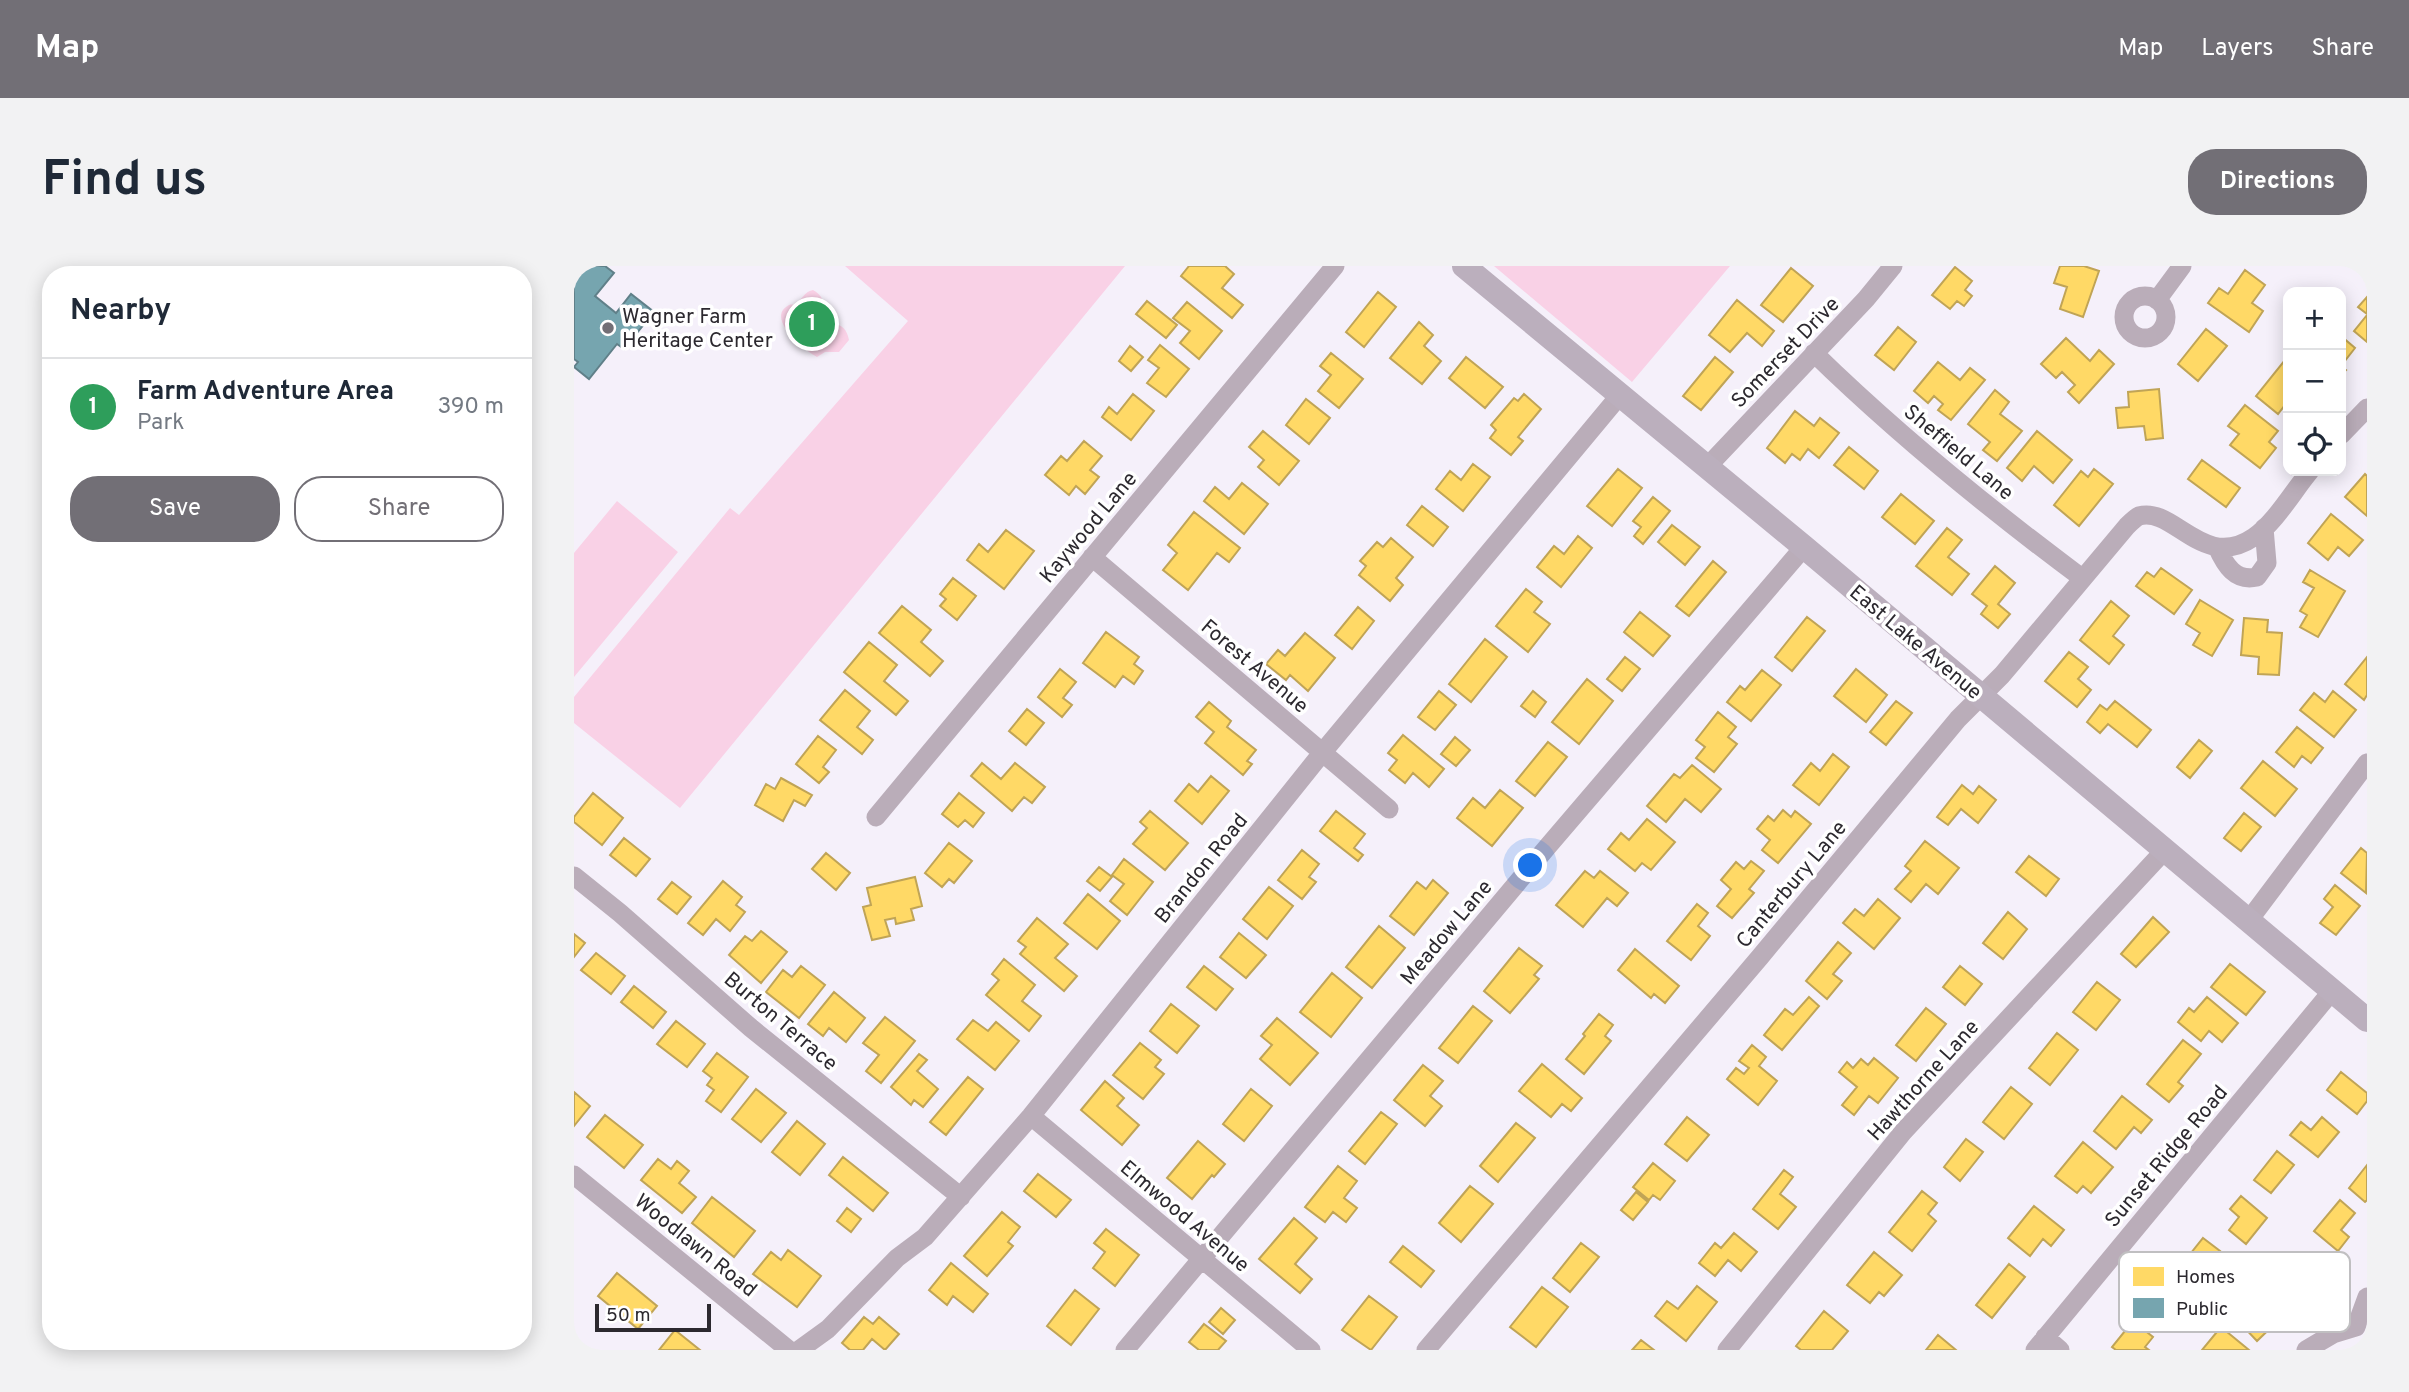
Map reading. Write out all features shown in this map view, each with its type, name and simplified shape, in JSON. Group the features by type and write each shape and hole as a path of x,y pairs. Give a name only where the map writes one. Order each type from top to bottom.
{"main road":[{"name":"East Lake Avenue","path":"1464,266 1804,547 2367,1020"}],"street":[{"name":"Kaywood Lane","path":"876,817 1335,266"},
{"name":"Somerset Drive","path":"1707,467 1866,299 1893,266"},
{"path":"2158,300 2182,266"},
{"name":"Sheffield Lane","path":"1814,354 1945,472 1997,515 2082,578"},
{"name":"Brandon Road","path":"799,1350 828,1329 897,1258 925,1237 1031,1116 1322,753 1620,396"},
{"path":"2346,430 2367,408"},
{"path":"2264,528 2267,564 2263,572 2257,577 2243,578 2236,575 2228,568 2217,547 2241,543 2254,537 2306,476"},
{"name":"Canterbury Lane","path":"1426,1350 1958,719 2002,675 2127,526 2138,516 2150,516 2200,542 2217,547"},
{"name":"Meadow Lane","path":"1125,1350 1549,845 1804,547"},
{"name":"Forest Avenue","path":"1092,557 1389,809"},
{"path":"2249,920 2367,763"},
{"name":"Hawthorne Lane","path":"1727,1350 1903,1132 2164,850"},
{"name":"Burton Terrace","path":"574,876 751,1028 961,1197"},
{"name":"Sunset Ridge Road","path":"2122,1252 2332,991"},
{"name":"Elmwood Avenue","path":"1031,1116 1311,1350"},
{"name":"Woodlawn Road","path":"574,1175 789,1350"},
{"name":"Sunset Ridge Road","path":"2047,1346 2119,1256"},
{"path":"2361,1328 2367,1297"},
{"path":"2306,1350 2333,1334 2342,1332"}],"shaded area":[{"path":"845,266 1125,266 680,808 574,723 574,697 730,508 739,515 908,321"},
{"path":"1494,266 1730,266 1632,382"},
{"path":"813,290 821,297 820,313 828,321 844,328 847,333 849,340 839,352 825,352 817,357 796,341 784,326 781,318 783,311"},
{"path":"617,501 678,552 574,677 574,553"}],"building: Homes":[{"path":"1189,266 1225,266 1234,274 1222,288 1243,305 1232,318 1181,276"},
{"path":"2060,266 2084,266 2099,271 2083,317 2060,309 2067,287 2054,283"},
{"path":"1955,267 1972,281 1965,290 1972,296 1964,306 1957,301 1950,309 1932,295"},
{"path":"1791,268 1813,286 1783,322 1761,305"},
{"path":"2245,270 2265,285 2252,303 2263,311 2249,332 2208,303 2219,288 2228,294"},
{"path":"1378,292 1396,307 1364,347 1346,332"},
{"path":"2367,297 2367,314 2358,307"},
{"path":"1737,300 1774,331 1762,346 1747,333 1730,352 1709,335"},
{"path":"1147,301 1177,325 1166,338 1136,314"},
{"path":"1187,302 1222,331 1199,359 1180,343 1190,331 1173,318"},
{"path":"2367,315 2367,342 2354,331"},
{"path":"1419,322 1433,335 1424,346 1441,361 1422,384 1390,358"},
{"path":"1898,327 1916,342 1894,370 1875,355"},
{"path":"2206,329 2227,346 2198,381 2178,364"},
{"path":"2066,338 2090,361 2099,350 2114,364 2079,403 2068,392 2075,385 2062,372 2056,378 2041,364"},
{"path":"2346,340 2355,348 2346,360"},
{"path":"1160,345 1189,369 1166,397 1147,383 1159,368 1148,360"},
{"path":"1130,346 1143,357 1131,371 1119,361"},
{"path":"1331,353 1363,379 1339,408 1318,391 1331,375 1320,366"},
{"path":"1466,357 1503,387 1485,408 1449,378"},
{"path":"1715,357 1733,372 1701,410 1683,396"},
{"path":"1938,362 1960,380 1970,368 1985,380 1951,420 1938,410 1943,404 1934,396 1928,403 1914,391"},
{"path":"2283,362 2283,408 2278,414 2256,396"},
{"path":"2159,389 2163,438 2146,440 2144,426 2118,428 2116,408 2129,407 2128,392"},
{"path":"1995,390 2009,402 2000,414 2022,431 1997,461 1983,450 1990,442 1968,424"},
{"path":"1133,394 1154,411 1131,440 1102,417 1109,407 1117,414"},
{"path":"1524,394 1541,409 1518,437 1523,441 1511,455 1490,438 1496,430 1491,425 1514,398 1518,401"},
{"path":"1306,399 1330,418 1309,444 1286,425"},
{"path":"2245,405 2278,431 2269,442 2276,448 2260,468 2230,445 2239,434 2228,426"},
{"path":"1795,411 1814,426 1820,418 1839,433 1819,458 1808,449 1800,460 1792,454 1785,463 1767,448"},
{"path":"1263,431 1299,461 1279,485 1258,467 1264,460 1249,447"},
{"path":"2037,431 2072,460 2053,483 2034,466 2022,481 2007,468"},
{"path":"1084,441 1102,456 1090,470 1099,477 1085,494 1076,486 1069,495 1045,475 1061,456 1067,461"},
{"path":"1849,447 1878,471 1864,489 1834,465"},
{"path":"2202,460 2240,488 2226,507 2188,479"},
{"path":"1473,464 1490,477 1463,511 1436,489 1450,471 1461,480"},
{"path":"1618,469 1642,488 1612,526 1587,506"},
{"path":"2094,469 2113,484 2079,526 2054,505 2081,471 2088,477"},
{"path":"2365,474 2367,476 2367,516 2345,497"},
{"path":"1242,483 1268,504 1244,534 1204,501 1215,487 1229,499"},
{"path":"1901,494 1934,521 1915,544 1882,517"},
{"path":"1653,497 1670,511 1643,544 1634,536 1641,527 1633,521"},
{"path":"1422,506 1448,527 1433,546 1407,525"},
{"path":"1194,512 1240,548 1229,562 1217,553 1188,590 1163,570 1177,553 1168,545"},
{"path":"2331,514 2363,540 2349,556 2338,547 2328,560 2308,543"},
{"path":"1672,525 1700,547 1685,565 1658,542"},
{"path":"1947,528 1962,540 1948,557 1969,574 1952,595 1916,566"},
{"path":"1006,530 1034,551 1004,589 967,560 979,544 988,552"},
{"path":"1578,536 1592,548 1561,587 1537,567 1554,546 1564,554"},
{"path":"1391,538 1413,557 1396,578 1403,585 1390,601 1359,575 1366,566 1360,561 1377,542 1383,547"},
{"path":"1713,561 1726,572 1689,616 1676,606"},
{"path":"1995,566 2015,583 1998,604 2010,614 1998,628 1981,614 1987,606 1972,594"},
{"path":"2161,568 2192,590 2174,614 2136,586 2147,572 2154,577"},
{"path":"2310,570 2345,591 2318,637 2300,627 2307,615 2300,611 2314,588 2303,582"},
{"path":"953,578 976,596 957,620 940,606 946,599 940,594"},
{"path":"1526,589 1542,602 1534,612 1550,624 1528,652 1496,626"},
{"path":"2200,600 2233,620 2212,656 2193,645 2200,633 2186,624"},
{"path":"2111,601 2129,616 2113,636 2124,645 2109,664 2080,640"},
{"path":"902,606 931,630 921,642 943,661 930,676 879,633"},
{"path":"1358,607 1374,621 1352,649 1335,635"},
{"path":"1640,612 1670,636 1653,656 1624,632"},
{"path":"1807,617 1825,631 1792,671 1775,657"},
{"path":"2244,618 2268,620 2267,632 2282,633 2279,675 2258,674 2259,657 2241,655"},
{"path":"1106,632 1139,657 1134,664 1143,671 1134,684 1123,676 1115,687 1083,663"},
{"path":"1305,633 1335,658 1308,691 1290,675 1286,680 1266,664 1278,650 1285,656"},
{"path":"1485,639 1507,657 1471,702 1449,684"},
{"path":"869,642 897,665 884,681 908,701 896,715 844,672"},
{"path":"2069,652 2088,667 2078,679 2091,690 2077,707 2045,681"},
{"path":"1625,657 1640,669 1622,691 1607,679"},
{"path":"2367,657 2367,695 2364,700 2345,684"},
{"path":"1060,669 1076,682 1063,698 1072,705 1062,717 1038,697"},
{"path":"1856,669 1887,695 1866,722 1834,696"},
{"path":"1762,670 1781,685 1751,721 1727,702 1740,686 1745,690"},
{"path":"1587,679 1613,701 1579,744 1552,722"},
{"path":"845,690 870,711 857,727 873,740 862,754 820,720"},
{"path":"1439,691 1456,705 1435,730 1418,717"},
{"path":"1533,691 1546,702 1535,717 1521,706"},
{"path":"2333,691 2356,710 2334,737 2300,710 2314,693 2325,702"},
{"path":"1896,701 1912,713 1886,745 1870,732"},
{"path":"2115,701 2151,730 2137,747 2108,724 2100,733 2087,722 2100,705 2107,710"},
{"path":"1209,702 1231,721 1227,727 1256,750 1247,761 1252,764 1243,775 1205,743 1214,732 1196,717"},
{"path":"1027,709 1044,723 1026,745 1009,731"},
{"path":"1718,712 1736,727 1728,737 1737,744 1714,772 1696,758 1705,747 1696,740"},
{"path":"2297,727 2323,748 2311,763 2302,756 2294,767 2276,752"},
{"path":"1403,735 1444,769 1429,787 1413,773 1405,783 1389,770 1397,760 1388,753"},
{"path":"818,736 836,750 823,767 829,772 819,783 796,764"},
{"path":"1455,737 1470,750 1456,766 1441,754"},
{"path":"2199,740 2212,751 2190,778 2177,767"},
{"path":"1548,742 1567,757 1535,796 1516,781"},
{"path":"1833,754 1849,767 1819,805 1793,785 1811,763 1820,771"},
{"path":"2263,761 2297,789 2275,816 2241,788"},
{"path":"982,763 1001,779 1015,763 1045,787 1032,803 1024,797 1012,811 971,776"},
{"path":"1692,765 1721,789 1701,812 1685,799 1666,822 1647,806 1674,774 1680,778"},
{"path":"1211,776 1229,791 1202,824 1175,801 1189,784 1198,792"},
{"path":"781,778 812,795 805,806 794,800 783,821 755,805 766,784 775,789"},
{"path":"1962,785 1973,794 1979,786 1996,800 1978,823 1961,809 1948,825 1937,817"},
{"path":"1500,790 1523,808 1492,846 1457,818 1473,798 1485,808"},
{"path":"593,793 623,818 602,845 574,822 574,817"},
{"path":"959,793 984,813 973,827 965,820 958,827 942,814"},
{"path":"1783,810 1791,817 1795,811 1811,824 1778,863 1762,850 1770,840 1757,829 1768,816 1774,821"},
{"path":"1150,811 1188,843 1165,870 1133,844 1147,828 1140,822"},
{"path":"1336,811 1365,834 1354,848 1363,855 1358,861 1320,831"},
{"path":"2244,813 2261,827 2241,851 2224,838"},
{"path":"1647,819 1675,842 1651,870 1642,863 1635,871 1608,849 1621,833 1629,840"},
{"path":"624,838 650,859 636,876 610,855"},
{"path":"1925,841 1959,868 1938,894 1926,884 1911,902 1895,889 1911,871 1905,866"},
{"path":"949,843 972,861 954,883 949,879 942,887 925,873"},
{"path":"2361,848 2367,853 2366,893 2341,873"},
{"path":"1302,850 1319,864 1309,877 1316,882 1302,899 1278,880"},
{"path":"826,853 850,873 836,890 812,869"},
{"path":"2029,856 2059,879 2046,896 2016,872"},
{"path":"1124,859 1153,882 1127,915 1110,901 1124,884 1112,875"},
{"path":"1751,861 1764,871 1749,889 1754,893 1732,918 1717,906 1731,889 1721,880 1736,862 1744,869"},
{"path":"1099,867 1112,877 1100,891 1087,881"},
{"path":"1585,871 1594,878 1600,871 1628,893 1617,906 1607,898 1583,927 1556,905"},
{"path":"915,877 922,906 911,909 914,920 896,924 895,918 885,920 890,936 872,940 863,907 871,905 867,888"},
{"path":"1433,880 1448,893 1414,935 1390,916 1417,882 1426,889"},
{"path":"723,881 742,897 736,905 745,912 730,931 716,919 703,935 688,923"},
{"path":"672,882 691,897 677,914 658,899"},
{"path":"2335,885 2360,906 2336,935 2320,923 2333,907 2324,899"},
{"path":"1269,887 1293,906 1267,939 1243,919"},
{"path":"1088,894 1120,921 1097,949 1064,923"},
{"path":"1878,899 1900,918 1874,949 1843,923 1855,909 1864,916"},
{"path":"1697,904 1708,913 1698,926 1710,936 1691,960 1667,941"},
{"path":"2008,912 2027,929 2003,959 1983,943"},
{"path":"2153,917 2169,932 2136,967 2121,954"},
{"path":"1037,918 1068,944 1055,958 1077,976 1064,991 1020,954 1026,947 1018,941"},
{"path":"1379,926 1405,948 1372,988 1346,967"},
{"path":"761,931 787,952 761,983 729,955 745,936 752,941"},
{"path":"1239,933 1266,955 1246,978 1220,957"},
{"path":"574,934 585,943 574,957"},
{"path":"1838,942 1851,953 1833,974 1842,981 1827,999 1806,981"},
{"path":"1519,948 1542,966 1534,975 1539,979 1510,1013 1484,991"},
{"path":"1635,949 1679,986 1665,1003 1654,994 1651,998 1618,970"},
{"path":"596,953 625,976 611,994 581,970"},
{"path":"1004,959 1035,985 1022,1001 1041,1016 1029,1031 986,995 999,980 992,974"},
{"path":"2230,964 2265,992 2246,1015 2211,987"},
{"path":"801,966 825,985 799,1018 766,992 783,970 792,977"},
{"path":"1204,966 1233,989 1216,1010 1187,987"},
{"path":"1960,966 1982,984 1965,1005 1943,987"},
{"path":"1332,973 1362,998 1331,1037 1300,1012"},
{"path":"2097,982 2120,1000 2096,1030 2073,1012"},
{"path":"634,986 666,1012 653,1028 621,1002"},
{"path":"834,992 865,1018 846,1042 829,1028 823,1036 808,1024"},
{"path":"1809,997 1819,1006 1782,1050 1764,1035 1785,1009 1793,1015"},
{"path":"2207,997 2238,1023 2222,1042 2209,1031 2201,1041 2178,1022 2189,1008 2194,1012"},
{"path":"1171,1004 1199,1026 1177,1053 1150,1031"},
{"path":"1473,1006 1492,1021 1458,1063 1439,1048"},
{"path":"1926,1008 1946,1024 1916,1061 1896,1045"},
{"path":"1599,1014 1613,1025 1605,1036 1611,1041 1584,1074 1566,1059"},
{"path":"885,1017 915,1041 881,1083 866,1071 879,1055 863,1043"},
{"path":"1277,1018 1318,1053 1290,1085 1260,1059 1272,1045 1261,1036"},
{"path":"973,1020 988,1031 996,1022 1019,1041 995,1070 957,1039"},
{"path":"676,1021 705,1044 687,1067 657,1044"},
{"path":"2057,1033 2078,1050 2050,1085 2029,1068"},
{"path":"2183,1040 2201,1054 2178,1082 2183,1086 2169,1102 2147,1084"},
{"path":"1140,1043 1161,1060 1155,1067 1164,1074 1143,1099 1113,1075"},
{"path":"1752,1045 1766,1057 1759,1066 1777,1081 1758,1105 1727,1079 1736,1068 1744,1074 1749,1068 1739,1061"},
{"path":"717,1053 748,1077 721,1112 706,1101 714,1090 707,1085 712,1078 703,1071"},
{"path":"919,1054 927,1060 917,1071 938,1089 923,1107 914,1100 911,1105 891,1087"},
{"path":"1874,1058 1898,1078 1878,1103 1869,1096 1854,1115 1842,1105 1857,1087 1839,1072 1847,1062 1853,1068 1861,1059 1868,1065"},
{"path":"1542,1064 1582,1098 1571,1111 1562,1104 1551,1117 1519,1091"},
{"path":"1423,1065 1443,1081 1430,1096 1442,1106 1425,1126 1394,1100"},
{"path":"2341,1072 2367,1093 2367,1101 2357,1114 2327,1090"},
{"path":"968,1077 983,1089 946,1135 930,1122"},
{"path":"1105,1081 1124,1098 1117,1106 1139,1125 1122,1145 1081,1110"},
{"path":"2011,1087 2032,1104 2004,1139 1983,1122"},
{"path":"756,1089 786,1113 761,1142 732,1119"},
{"path":"1251,1089 1272,1106 1244,1141 1223,1124"},
{"path":"574,1092 590,1106 574,1126"},
{"path":"2122,1096 2152,1120 2141,1133 2134,1127 2116,1149 2094,1131"},
{"path":"1381,1112 1397,1124 1365,1164 1349,1151"},
{"path":"605,1115 643,1145 624,1168 587,1137"},
{"path":"1687,1117 1709,1135 1687,1161 1665,1144"},
{"path":"2322,1117 2339,1132 2318,1157 2290,1135 2301,1122 2311,1130"},
{"path":"797,1121 825,1144 800,1175 772,1152"},
{"path":"1516,1123 1535,1138 1498,1182 1480,1166"},
{"path":"1966,1139 1983,1152 1960,1181 1944,1167"},
{"path":"1198,1141 1225,1164 1192,1199 1167,1178"},
{"path":"2083,1142 2113,1167 2091,1193 2083,1186 2077,1193 2055,1176"},
{"path":"2277,1151 2294,1165 2271,1193 2254,1180"},
{"path":"843,1157 888,1193 873,1211 829,1175"},
{"path":"658,1159 671,1169 677,1161 689,1171 679,1183 696,1197 682,1213 641,1180"},
{"path":"1653,1163 1675,1181 1660,1200 1653,1195 1649,1200 1633,1187"},
{"path":"2367,1165 2367,1200 2365,1202 2349,1188"},
{"path":"1338,1166 1357,1181 1344,1198 1357,1208 1346,1222 1333,1212 1325,1222 1305,1207"},
{"path":"1784,1170 1793,1177 1780,1194 1796,1207 1778,1229 1753,1209"},
{"path":"1038,1174 1071,1200 1056,1217 1024,1191"},
{"path":"1470,1186 1493,1204 1461,1242 1439,1223"},
{"path":"1922,1191 1937,1203 1928,1214 1936,1221 1912,1251 1889,1232"},
{"path":"1636,1192 1648,1202 1633,1220 1621,1210"},
{"path":"2241,1196 2267,1218 2246,1244 2229,1230 2239,1217 2230,1209"},
{"path":"712,1197 755,1231 734,1257 692,1223"},
{"path":"2340,1200 2355,1213 2341,1230 2349,1237 2338,1251 2314,1231"},
{"path":"2034,1206 2064,1230 2051,1246 2043,1239 2030,1256 2008,1238"},
{"path":"847,1208 861,1219 851,1232 837,1221"},
{"path":"1002,1212 1020,1227 1008,1242 1013,1246 987,1276 964,1256"},
{"path":"1294,1218 1317,1238 1295,1264 1312,1279 1300,1293 1259,1259"},
{"path":"1106,1229 1139,1255 1115,1286 1093,1268 1105,1252 1094,1243"},
{"path":"1734,1233 1757,1252 1741,1271 1728,1260 1715,1276 1699,1263 1715,1243 1721,1248"},
{"path":"2203,1238 2220,1251 2219,1252 2192,1252"},
{"path":"1581,1243 1599,1257 1570,1292 1553,1278"},
{"path":"1403,1246 1434,1271 1421,1287 1390,1262"},
{"path":"788,1250 821,1276 797,1307 753,1274 771,1252 781,1260"},
{"path":"1874,1252 1902,1275 1884,1296 1879,1292 1870,1303 1847,1285"},
{"path":"951,1263 988,1294 973,1312 953,1296 947,1305 929,1290"},
{"path":"2009,1264 2025,1277 1992,1318 1976,1305"},
{"path":"617,1273 657,1306 638,1329 598,1296"},
{"path":"1697,1286 1717,1302 1686,1341 1655,1316 1667,1301 1678,1309"},
{"path":"1542,1287 1568,1307 1536,1347 1510,1327"},
{"path":"1075,1290 1099,1309 1071,1345 1047,1326"},
{"path":"1369,1296 1397,1317 1371,1350 1342,1330"},
{"path":"1221,1308 1235,1320 1223,1334 1209,1322"},
{"path":"1824,1311 1848,1331 1832,1350 1801,1350 1796,1346"},
{"path":"864,1317 873,1324 879,1317 899,1334 885,1350 872,1339 863,1350 850,1350 842,1343"},
{"path":"1204,1324 1226,1341 1218,1350 1199,1350 1189,1342"},
{"path":"675,1330 700,1350 659,1350"},
{"path":"2124,1332 2147,1332 2153,1337 2145,1347 2149,1350 2116,1350 2112,1347"},
{"path":"2217,1332 2227,1332 2249,1350 2202,1350"},
{"path":"2248,1332 2266,1332 2257,1341"},
{"path":"1938,1335 1956,1350 1926,1350"},
{"path":"1641,1340 1654,1350 1632,1350"}],"building: Public":[{"name":"Wagner Farm Heritage Center","path":"577,266 605,266 614,273 595,296 616,313 631,294 654,312 624,349 617,344 589,379 574,367 578,362 574,359 574,269"}],"place":[{"name":"Farm Adventure Area","path":"812,324"},
{"name":"Wagner Farm Heritage Center","path":"608,328"}]}
